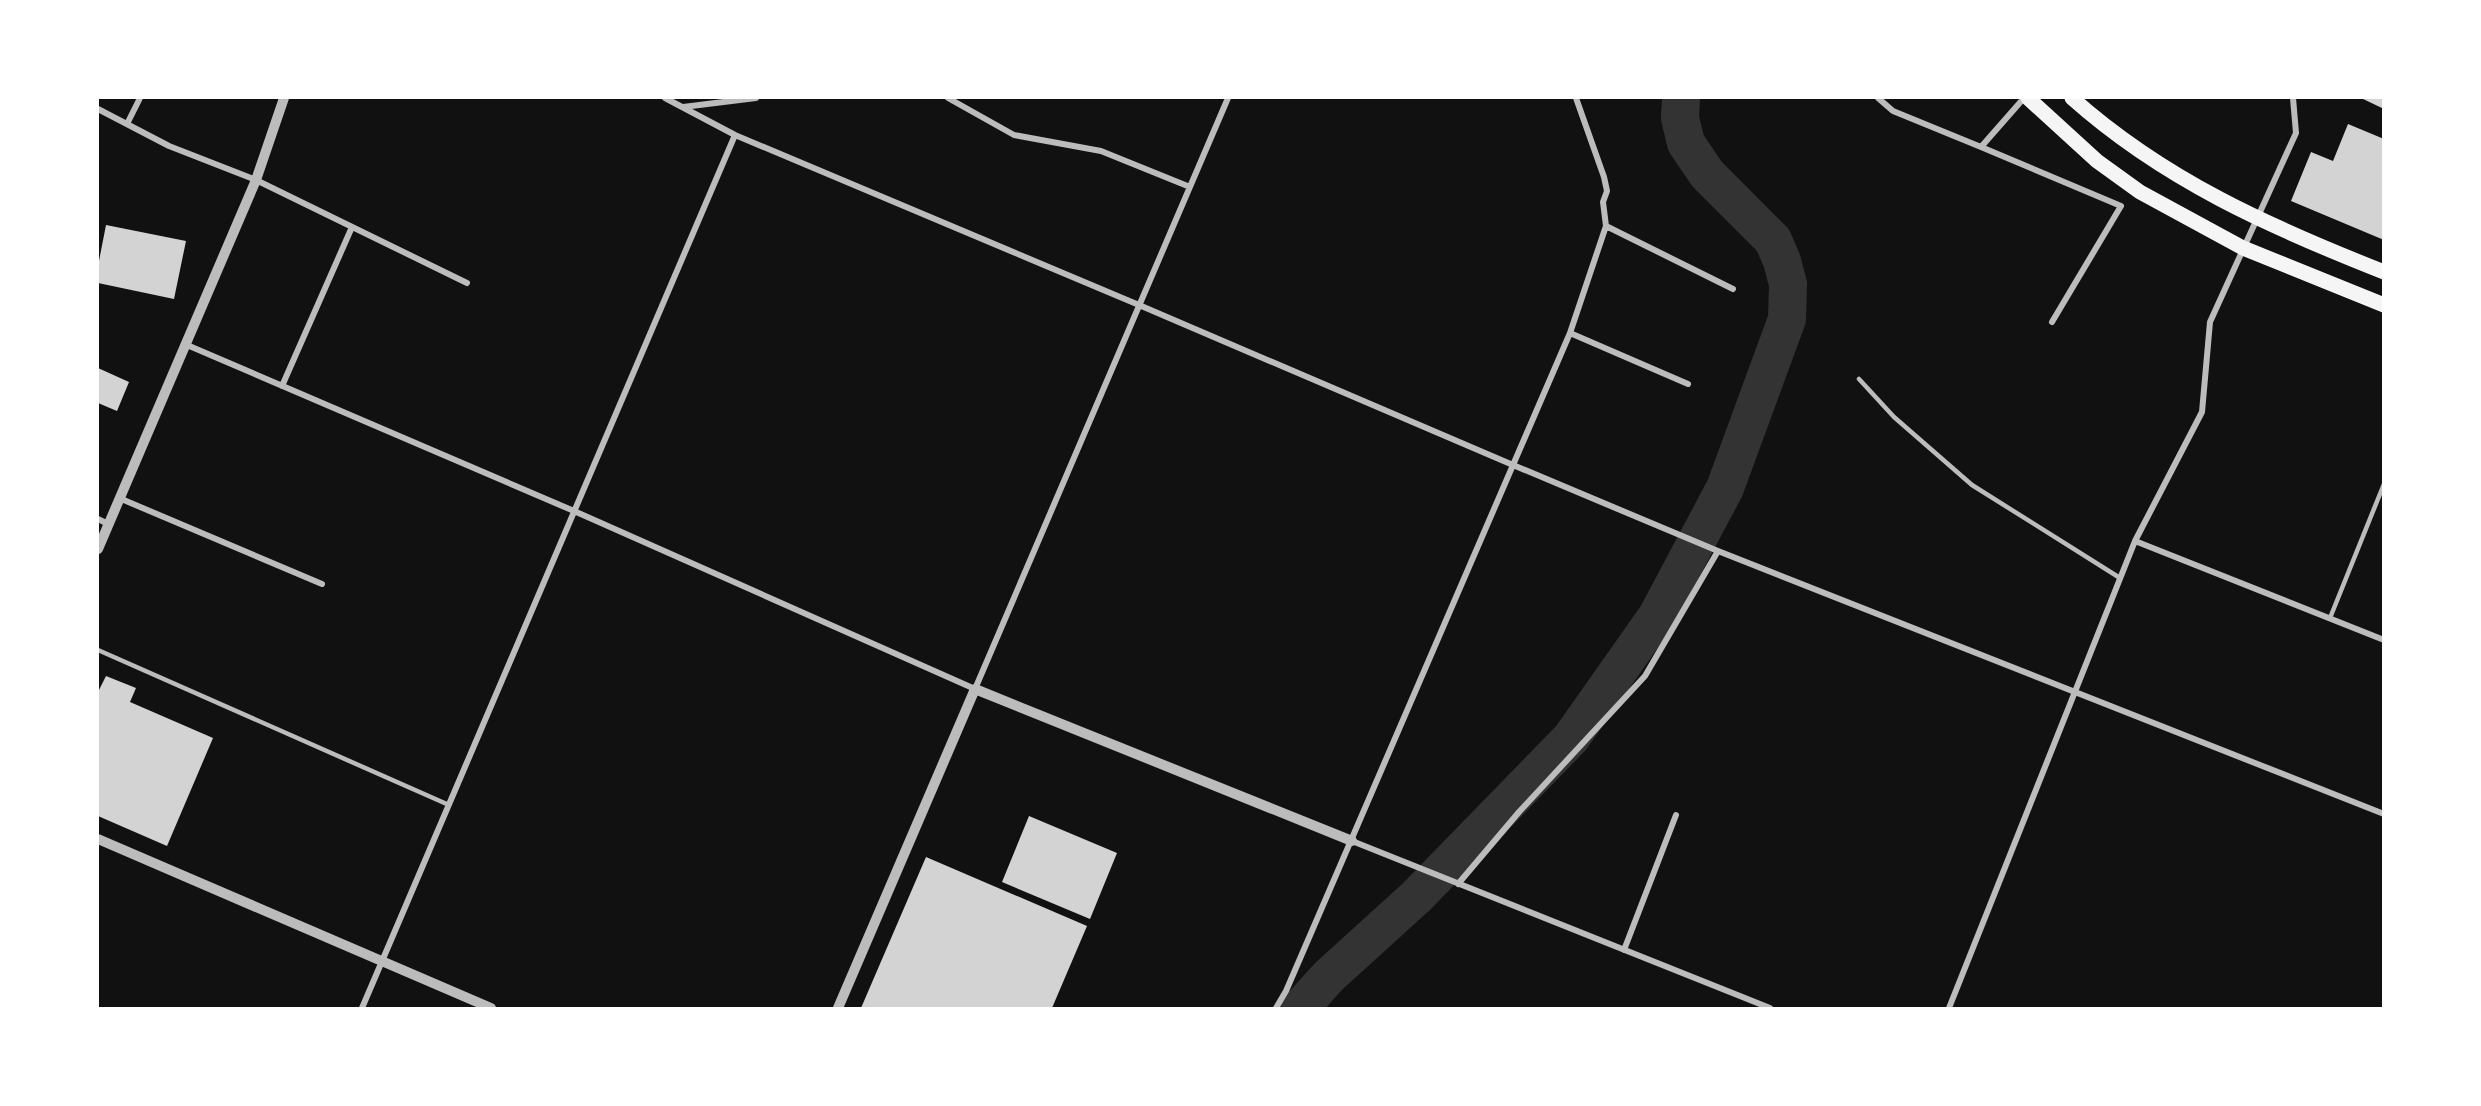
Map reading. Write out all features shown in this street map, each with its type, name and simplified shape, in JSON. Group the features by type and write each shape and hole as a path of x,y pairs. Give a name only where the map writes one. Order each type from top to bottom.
{"main road":[{"path":"2026,98 2097,161 2140,192 2243,248 2384,305"},
{"path":"2072,98 2125,142 2166,169 2291,236 2384,272"}],"street":[{"path":"127,124 140,98"},
{"path":"98,549 103,521 119,498 187,345 256,180 284,98"},
{"path":"665,98 735,135 1683,536 2074,693 2384,814"},
{"path":"683,107 756,98"},
{"path":"948,98 1014,135 1101,151 1190,188"},
{"path":"838,1008 1228,98"},
{"path":"1276,1008 1286,991 1352,842 1570,333 1606,226 1603,202 1607,191 1604,177 1576,98"},
{"path":"1878,98 1893,111 2121,206 2052,322"},
{"path":"1981,147 2026,98"},
{"path":"1949,1008 2135,541 2202,412 2210,322 2296,133 2293,98"},
{"path":"98,109 170,146 256,180 467,283"},
{"path":"362,1008 735,135"},
{"path":"1606,226 1733,289"},
{"path":"282,386 352,227"},
{"path":"1570,333 1688,384"},
{"path":"187,345 574,511 975,689 1770,1008"},
{"path":"119,498 322,584"},
{"path":"2135,541 2384,639"},
{"path":"1458,884 1519,812 1646,676 1715,549"},
{"path":"1624,950 1676,815"},
{"path":"98,839 491,1008"}],"lane":[{"path":"1859,379 1894,417 1972,485 2120,578"},
{"path":"2330,618 2384,484"},
{"path":"98,650 448,805"}],"building":[{"path":"2361,98 2384,98 2384,109"},
{"path":"2348,124 2384,139 2384,240 2291,201 2311,152 2333,161"},
{"path":"106,225 186,241 174,299 98,283 98,266"},
{"path":"98,368 129,382 117,411 98,403"},
{"path":"106,676 136,688 130,702 213,738 167,846 98,816 98,692"},
{"path":"1029,816 1117,853 1090,919 1002,882"},
{"path":"926,857 1087,926 1052,1008 861,1008"}],"waterway":[{"path":"1300,1008 1329,976 1416,897 1571,738 1657,616 1725,488 1787,319 1788,284 1773,240 1707,174 1686,143 1680,118 1681,98"}]}
